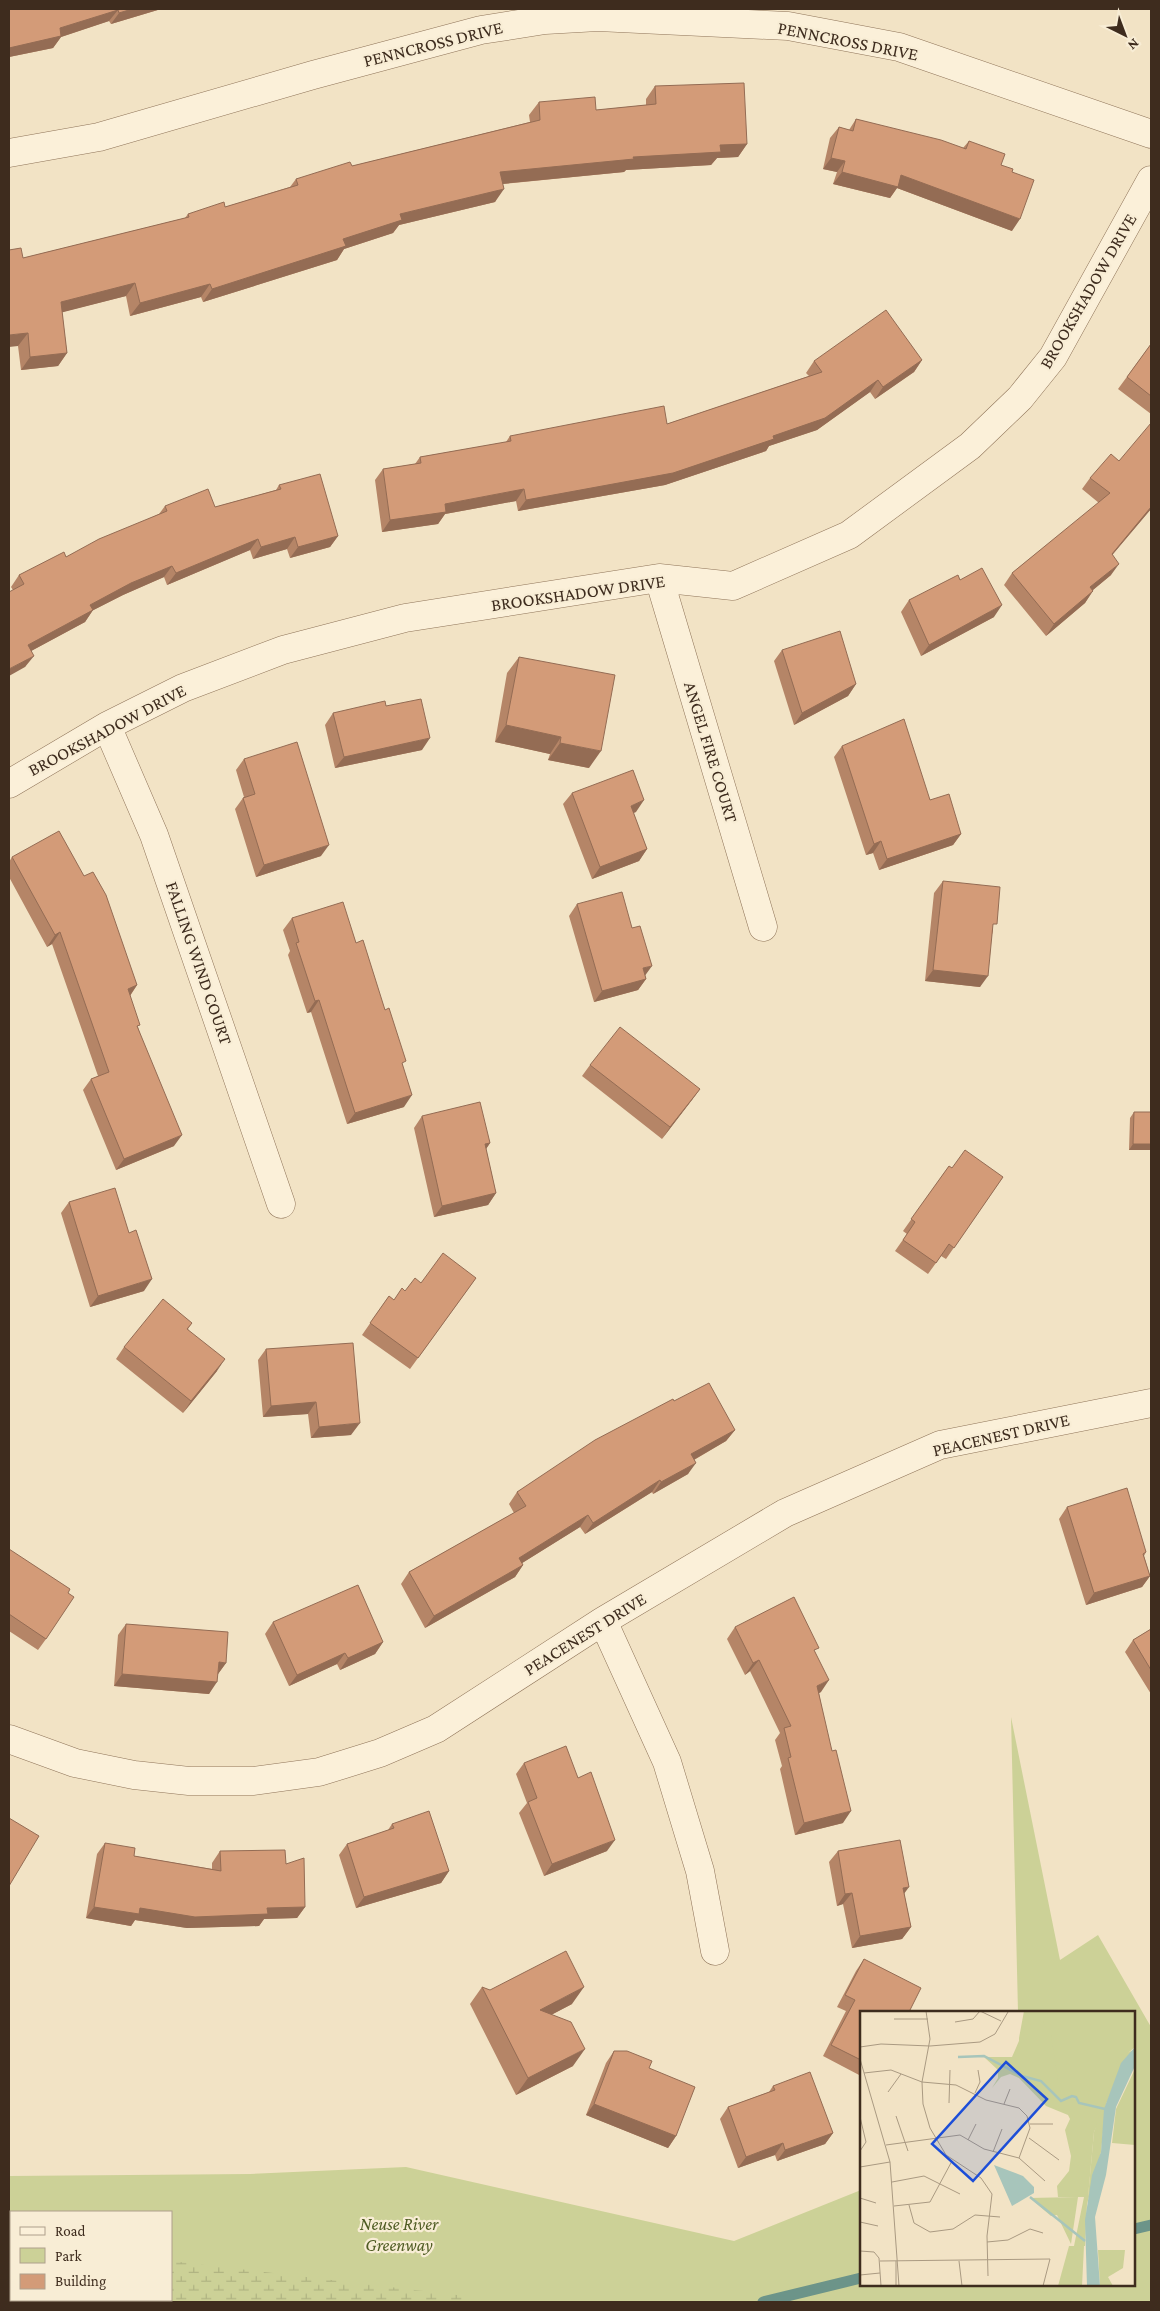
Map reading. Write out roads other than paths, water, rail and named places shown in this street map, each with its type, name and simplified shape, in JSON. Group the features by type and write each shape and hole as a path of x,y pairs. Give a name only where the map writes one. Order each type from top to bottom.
{"street":[{"name":"PENNCROSS DRIVE","path":"9,153 99,137 313,75 480,30 598,13 788,26 899,48 1151,134"},
{"name":"BROOKSHADOW DRIVE","path":"9,784 107,726 183,688 282,650 405,618 659,578 733,586 849,535 970,446 1020,398 1053,357 1151,180"},
{"name":"ANGEL FIRE COURT","path":"659,578 764,927"},
{"name":"FALLING WIND COURT","path":"107,726 154,835 281,1204"},
{"name":"PEACENEST DRIVE","path":"9,1739 75,1763 134,1775 190,1781 254,1781 319,1772 380,1753 436,1729 602,1620 785,1513 940,1445 1151,1403"},
{"path":"602,1620 668,1762 700,1871 716,1951"}],"waterway":[{"path":"1135,2229 1151,2225"},
{"path":"763,2302 860,2278"}],"park label":[{"name":"Neuse River Greenway","path":"399,2234"}]}
